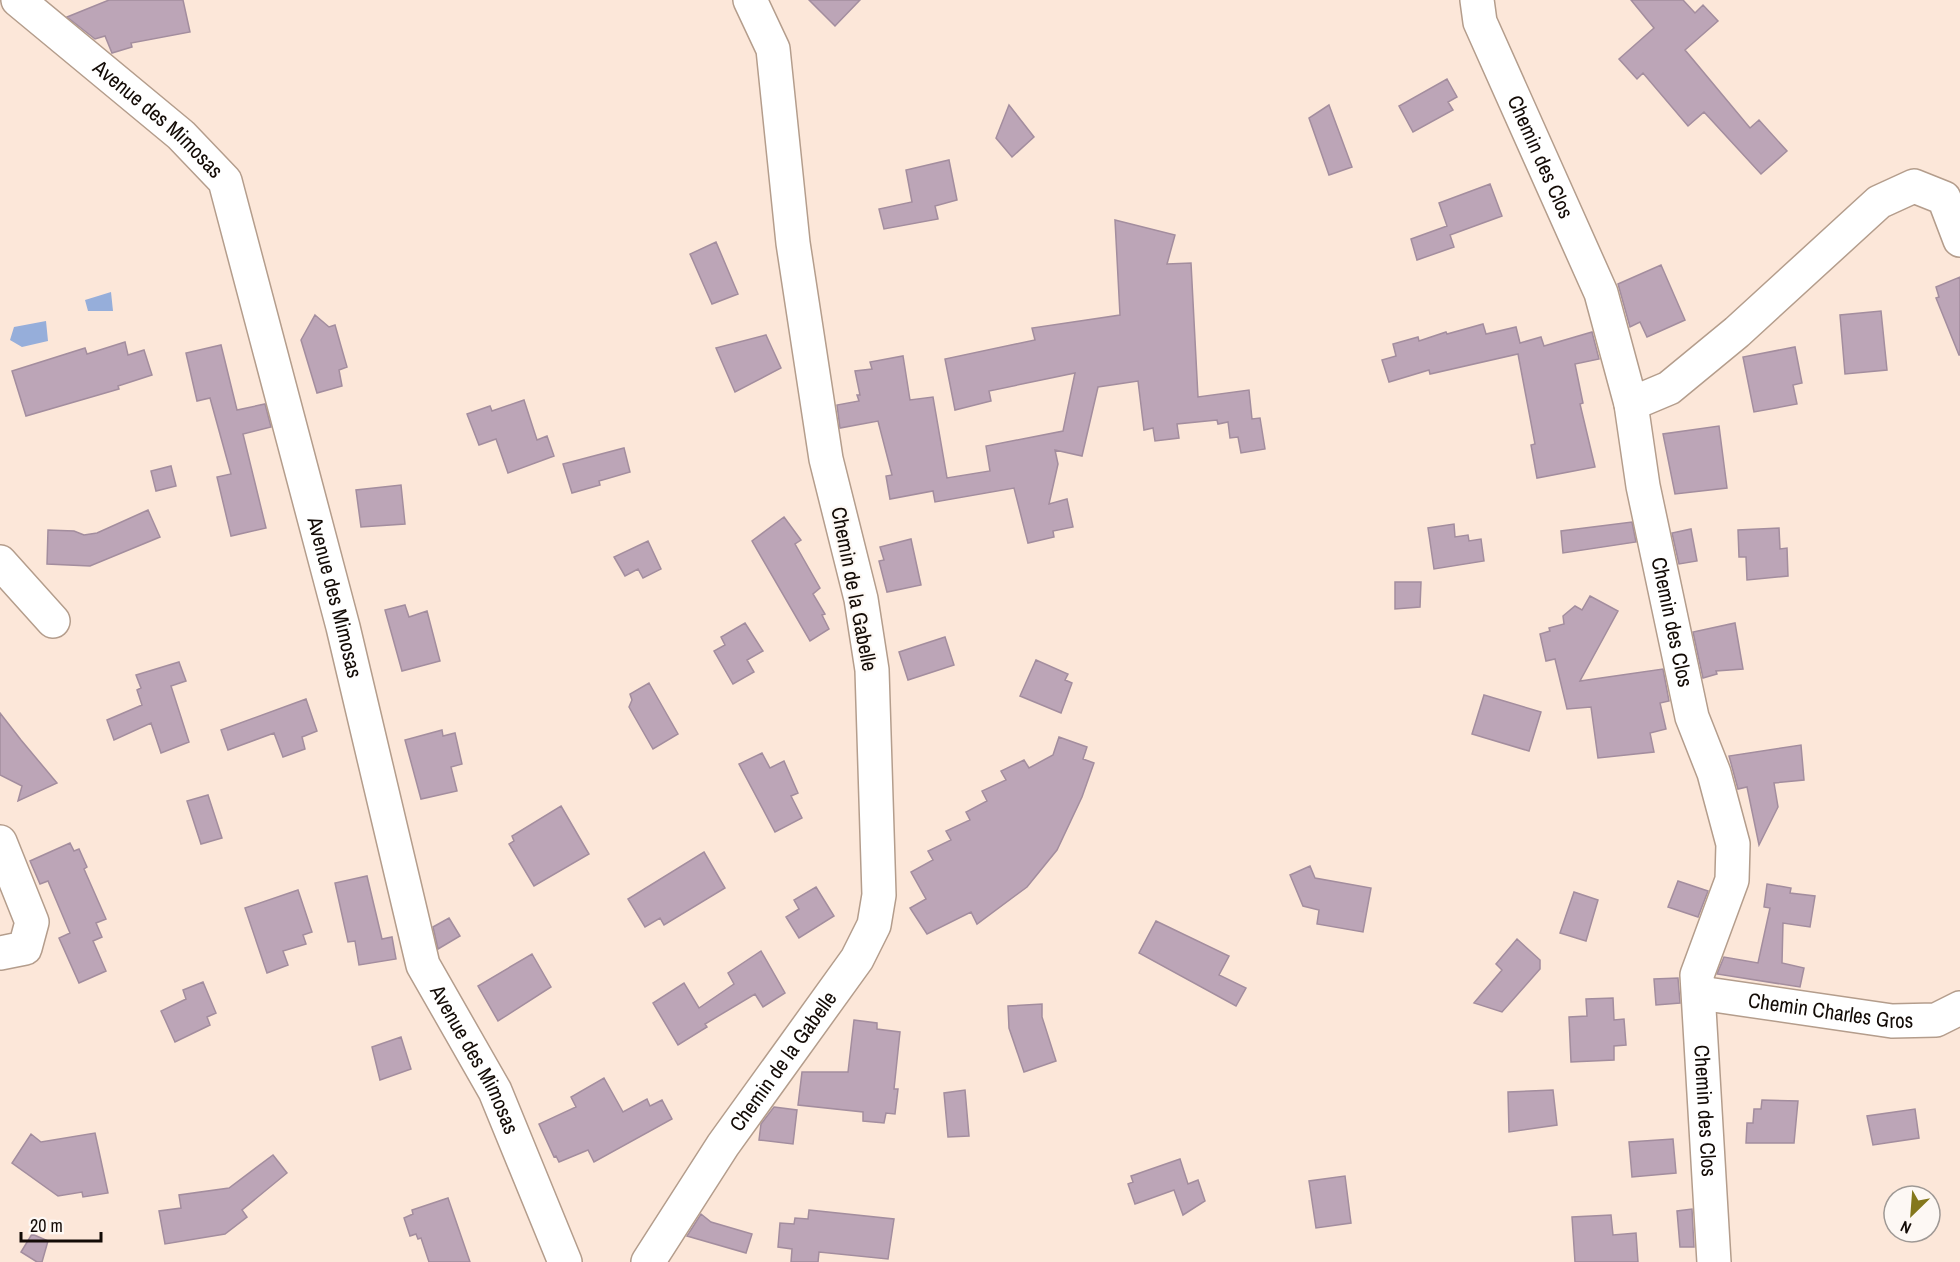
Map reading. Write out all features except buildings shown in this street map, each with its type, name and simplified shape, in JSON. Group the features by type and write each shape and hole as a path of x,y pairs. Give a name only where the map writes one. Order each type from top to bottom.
{"street":[{"name":"Avenue des Mimosas","path":"18,0 181,135 225,181 343,627 423,965 495,1091 565,1262"},
{"name":"Chemin de la Gabelle","path":"648,1262 723,1145 857,959 874,925 879,895 873,670 861,599 826,459 793,243 773,49 750,0"},
{"name":"Chemin des Clos","path":"1477,0 1480,22 1601,293 1631,404 1643,486 1692,717 1714,774 1733,844 1731,880 1697,975 1700,993 1714,1262"},
{"path":"1631,404 1669,388 1737,332 1878,202 1914,186 1944,198 1960,240"},
{"path":"0,562 53,621"},
{"path":"0,842 32,922 25,948 0,953"},
{"name":"Chemin Charles Gros","path":"1700,993 1892,1021 1936,1020 1960,1008"}],"water":[{"path":"111,292 113,311 88,311 85,300"},
{"path":"46,321 48,341 22,347 10,340 14,327"}]}
